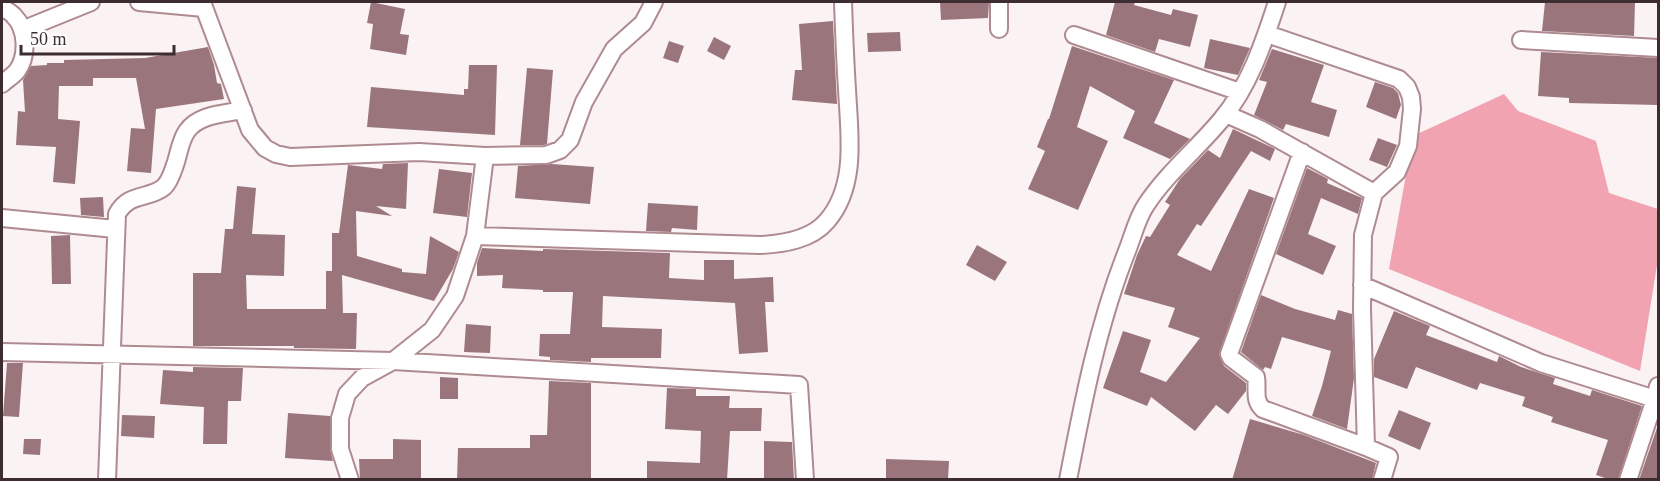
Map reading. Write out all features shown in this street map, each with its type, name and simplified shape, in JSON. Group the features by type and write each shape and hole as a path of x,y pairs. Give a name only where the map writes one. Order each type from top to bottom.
{"street":[{"path":"22,30 91,2"},
{"path":"139,2 203,4 250,130 265,148 276,154 290,157 419,152 485,156 546,155 560,150 570,140 584,102 614,49 643,23 654,2"},
{"path":"475,236 760,245 782,244 813,233 827,221 844,192 850,153 843,2"},
{"path":"999,2 999,29"},
{"path":"1068,480 1086,390 1112,288 1145,207 1176,166 1226,114 1240,92 1267,34 1277,2"},
{"path":"2,7 15,16 22,30 25,45 23,58 17,70 2,84"},
{"path":"1267,34 1399,79 1407,87 1411,97 1413,110 1407,146 1397,172 1374,193 1363,235 1366,447"},
{"path":"1074,35 1240,92"},
{"path":"1521,40 1659,48"},
{"path":"107,480 117,214 122,204 162,188 169,180 186,132 195,122 210,116 243,110"},
{"path":"1226,114 1302,152 1374,193"},
{"path":"1302,152 1229,354 1256,377 1256,396 1263,409 1389,457 1382,480"},
{"path":"350,480 340,449 340,418 347,394 362,378 393,360 432,330 455,296 475,236 485,156"},
{"path":"2,218 115,229"},
{"path":"1362,285 1540,363 1657,395 1628,480"},
{"path":"2,352 393,360 799,385 805,480"}],"shaded area":[{"path":"1504,94 1518,111 1596,141 1609,193 1658,209 1658,259 1640,371 1389,269 1413,136"}],"building":[{"path":"371,2 405,9 400,34 409,35 406,55 370,49 373,24 367,23"},
{"path":"940,2 989,2 988,18 941,20"},
{"path":"1115,2 1135,2 1134,5 1171,15 1173,9 1198,15 1190,47 1159,39 1155,52 1106,35"},
{"path":"1545,2 1635,2 1634,36 1542,31"},
{"path":"833,21 837,104 792,100 795,70 802,70 799,24"},
{"path":"900,32 901,51 868,52 867,33"},
{"path":"714,37 731,46 724,60 707,51"},
{"path":"1210,39 1250,48 1238,75 1204,68"},
{"path":"669,41 684,46 678,63 663,58"},
{"path":"1072,46 1174,80 1154,123 1190,139 1170,159 1123,138 1135,111 1090,86 1077,127 1108,141 1078,210 1028,189 1045,151 1037,147 1049,119"},
{"path":"208,47 217,83 221,84 224,99 156,109 151,173 127,171 131,128 145,129 136,78 93,78 93,86 59,86 58,119 80,121 75,184 53,182 56,147 16,145 18,111 25,112 23,80 31,66 64,63 64,60 145,58"},
{"path":"1272,49 1324,65 1311,102 1337,110 1329,137 1286,124 1283,130 1254,115 1267,82 1259,80"},
{"path":"1541,52 1659,58 1659,105 1569,103 1569,98 1538,96"},
{"path":"469,65 497,65 495,135 367,127 371,87 464,95 464,89 468,89"},
{"path":"527,68 553,70 547,144 544,145 520,145"},
{"path":"1375,82 1393,88 1398,93 1401,105 1396,119 1366,107"},
{"path":"1233,129 1275,149 1270,161 1251,151 1201,226 1197,224 1177,255 1211,271 1249,189 1274,198 1219,354 1224,366 1246,383 1246,391 1228,414 1216,405 1195,431 1151,397 1147,406 1103,388 1123,331 1151,340 1140,372 1166,382 1200,338 1168,327 1175,308 1124,294 1146,236 1150,237 1170,205 1165,202 1180,179 1208,150 1220,158"},
{"path":"1378,138 1397,145 1387,167 1369,160"},
{"path":"408,163 406,209 376,206 392,216 356,211 357,256 402,269 402,272 426,274 430,236 459,252 453,269 434,301 342,275 343,313 357,313 356,349 294,348 294,346 193,346 193,273 221,273 225,229 233,229 237,186 256,188 252,234 285,235 284,276 246,275 247,309 326,309 326,271 332,271 332,233 339,233 348,165 382,169 383,164"},
{"path":"552,164 594,167 590,204 515,198 518,166"},
{"path":"1307,168 1328,179 1327,183 1362,198 1358,214 1321,198 1308,234 1336,246 1323,275 1276,254"},
{"path":"439,169 472,173 467,217 433,213"},
{"path":"103,197 104,217 81,215 80,198"},
{"path":"648,203 698,206 697,230 672,228 671,232 646,231"},
{"path":"70,235 71,284 52,284 51,236"},
{"path":"977,245 1007,262 995,281 966,265"},
{"path":"482,248 670,253 669,278 704,280 704,260 734,260 734,279 773,277 774,302 765,302 768,352 739,354 735,303 603,296 602,327 662,329 661,358 591,358 591,362 550,360 550,357 539,356 540,334 570,334 573,292 502,288 503,275 477,276 477,263"},
{"path":"1261,295 1295,309 1335,320 1338,310 1352,314 1354,378 1347,429 1312,416 1331,351 1282,337 1271,369 1265,367 1263,370 1241,352"},
{"path":"1394,311 1430,326 1426,335 1497,362 1499,356 1521,367 1555,378 1553,384 1590,396 1592,390 1642,406 1618,480 1596,475 1608,440 1551,422 1553,417 1522,406 1525,397 1480,383 1477,390 1416,367 1407,389 1374,377 1374,359"},
{"path":"466,324 491,326 490,353 464,352"},
{"path":"7,363 23,363 19,417 3,416"},
{"path":"193,367 243,368 241,401 228,401 227,444 203,444 204,407 160,404 163,370 193,372"},
{"path":"440,377 458,378 458,399 440,399"},
{"path":"549,381 591,383 591,480 457,480 458,448 530,448 530,435 547,435"},
{"path":"667,388 696,389 696,396 730,396 729,408 762,408 761,431 730,431 727,480 647,480 647,461 700,463 701,431 665,429"},
{"path":"1399,410 1431,423 1420,450 1388,436"},
{"path":"288,413 330,416 330,449 333,461 285,458"},
{"path":"122,415 155,416 154,438 121,436"},
{"path":"1250,419 1304,435 1376,463 1372,480 1232,480"},
{"path":"1659,422 1659,480 1639,480"},
{"path":"24,439 41,439 40,455 23,454"},
{"path":"393,439 421,440 421,480 360,480 359,459 393,459"},
{"path":"764,441 792,442 794,480 764,480"},
{"path":"886,459 949,461 948,480 886,480"}]}
